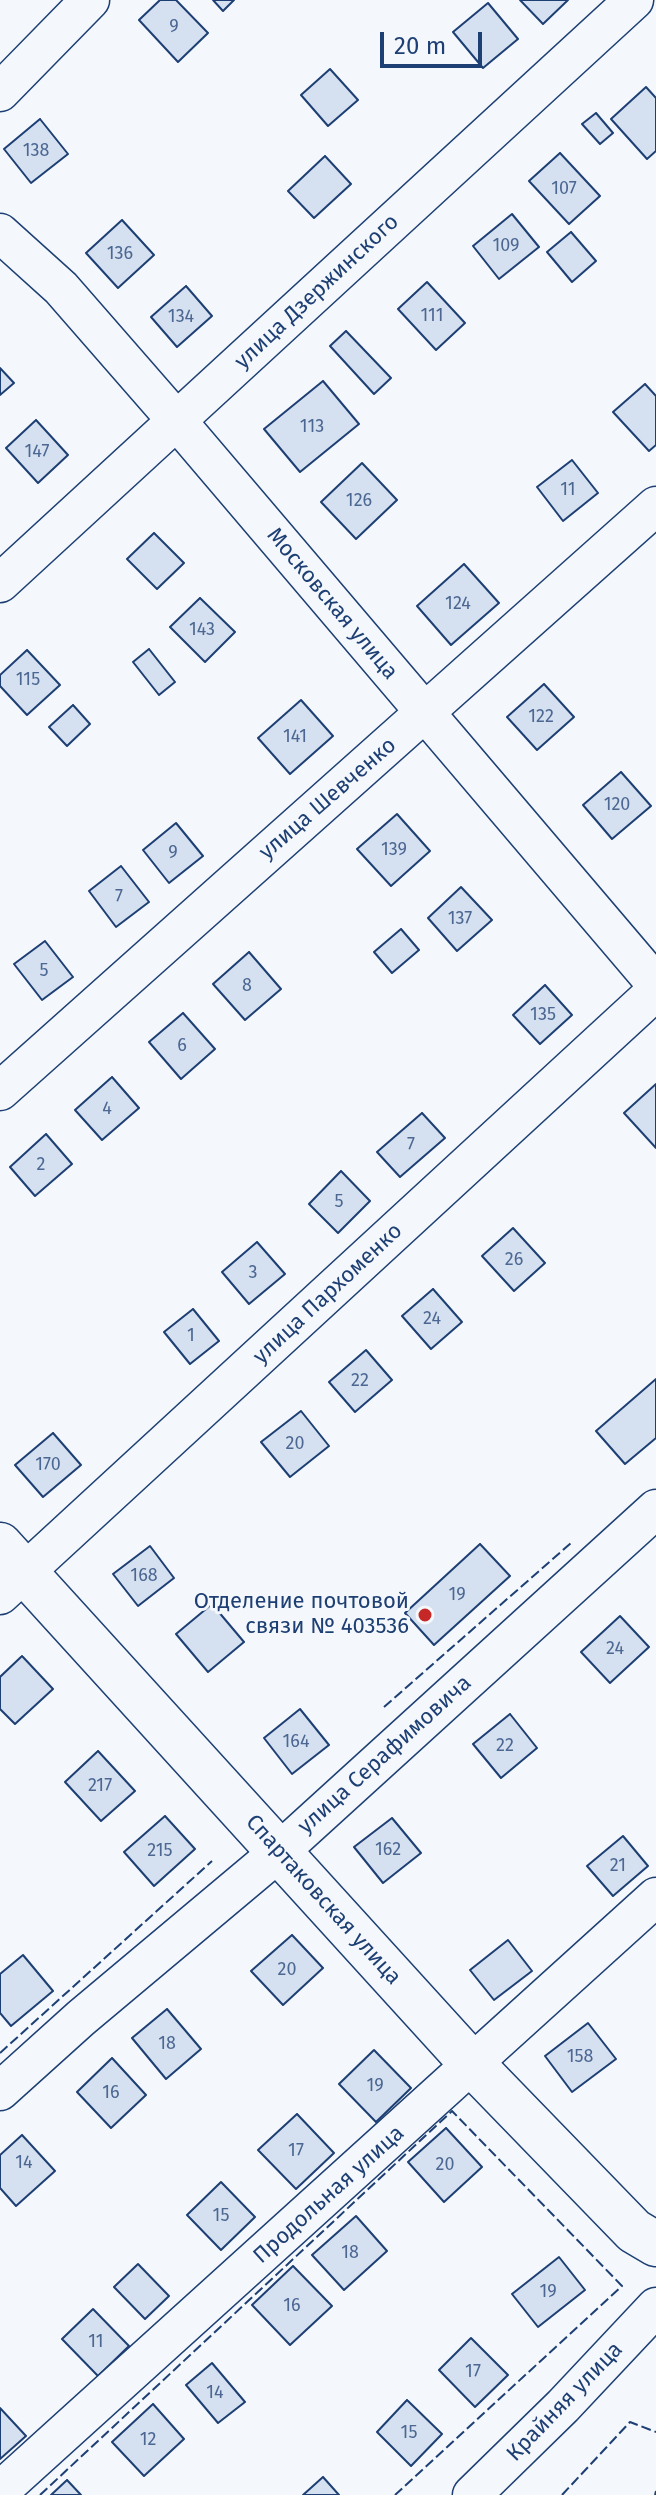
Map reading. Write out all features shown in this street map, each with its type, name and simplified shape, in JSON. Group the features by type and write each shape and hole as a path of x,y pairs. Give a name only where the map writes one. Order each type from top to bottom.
{"main road":[{"name":"Спартаковская улица","path":"9,1571 279,1852 473,2065 634,2231 656,2244"}],"street":[{"path":"0,92 90,0"},
{"name":"улица Дзержинского","path":"0,583 634,0"},
{"name":"Московская улица","path":"0,233 61,288 656,984"},
{"name":"улица Шевченко","path":"0,1091 656,506"},
{"name":"улица Пархоменко","path":"9,1571 656,991"},
{"name":"улица Серафимовича","path":"0,2091 81,2018 279,1852 656,1509"},
{"name":"Продольная улица","path":"0,2491 656,1897"},
{"name":"Крайняя улица","path":"472,2495 563,2406 656,2307"}],"building":[{"path":"160,0 176,0 208,33 178,62 139,20"},
{"path":"213,0 234,0 223,11"},
{"path":"520,0 568,0 543,24"},
{"path":"488,3 518,39 483,68 453,32"},
{"path":"330,69 358,100 328,126 301,95"},
{"path":"646,87 656,98 656,151 647,159 611,119"},
{"path":"596,113 613,133 600,144 582,124"},
{"path":"40,119 68,154 31,183 4,149"},
{"path":"560,153 600,196 569,224 529,181"},
{"path":"325,156 351,184 314,218 288,191"},
{"path":"512,214 539,247 499,279 473,246"},
{"path":"122,220 154,255 118,288 86,253"},
{"path":"571,232 596,261 572,282 547,252"},
{"path":"427,282 465,323 436,350 398,309"},
{"path":"186,286 212,316 177,347 151,317"},
{"path":"346,331 391,378 374,394 330,346"},
{"path":"0,368 14,383 0,395"},
{"path":"323,381 359,424 300,472 264,429"},
{"path":"645,384 656,396 656,445 649,451 613,412"},
{"path":"36,420 68,455 38,483 6,448"},
{"path":"572,460 598,493 563,521 537,487"},
{"path":"362,463 397,500 356,539 321,502"},
{"path":"154,533 184,563 157,589 127,559"},
{"path":"464,564 499,603 451,645 417,606"},
{"path":"200,598 235,632 205,662 170,627"},
{"path":"149,649 175,682 159,695 133,662"},
{"path":"27,650 60,685 27,715 0,686 0,675"},
{"path":"544,684 574,717 537,750 507,717"},
{"path":"301,700 333,736 290,774 258,738"},
{"path":"73,705 90,724 67,746 49,727"},
{"path":"621,772 651,806 612,839 583,805"},
{"path":"397,814 430,851 391,886 357,849"},
{"path":"176,823 203,856 169,883 143,850"},
{"path":"121,866 149,902 116,927 89,891"},
{"path":"461,887 492,920 457,951 428,918"},
{"path":"401,929 419,950 392,973 374,952"},
{"path":"45,941 73,977 42,1000 14,964"},
{"path":"249,952 281,989 245,1020 213,984"},
{"path":"545,985 572,1015 540,1044 513,1015"},
{"path":"183,1013 215,1049 181,1079 149,1042"},
{"path":"112,1077 139,1108 102,1140 75,1110"},
{"path":"656,1084 656,1148 624,1113"},
{"path":"422,1113 445,1138 400,1177 377,1152"},
{"path":"46,1134 72,1164 35,1196 10,1167"},
{"path":"341,1171 370,1201 338,1233 309,1204"},
{"path":"513,1228 545,1263 514,1291 482,1256"},
{"path":"257,1242 285,1274 249,1304 222,1272"},
{"path":"433,1289 462,1322 431,1349 402,1316"},
{"path":"193,1309 219,1341 190,1364 164,1332"},
{"path":"366,1350 392,1380 355,1412 329,1382"},
{"path":"656,1379 656,1438 625,1464 596,1431"},
{"path":"301,1411 329,1446 290,1477 261,1442"},
{"path":"53,1433 81,1465 43,1497 15,1465"},
{"path":"480,1544 510,1576 434,1645 405,1613"},
{"path":"150,1546 174,1578 138,1606 113,1574"},
{"path":"212,1604 244,1642 208,1672 176,1634"},
{"path":"620,1616 649,1647 610,1683 581,1652"},
{"path":"22,1656 53,1689 15,1724 0,1709 0,1677"},
{"path":"300,1709 329,1745 292,1774 264,1738"},
{"path":"510,1714 537,1748 501,1778 473,1744"},
{"path":"98,1751 135,1791 101,1821 65,1782"},
{"path":"165,1816 195,1849 154,1886 124,1852"},
{"path":"392,1818 421,1853 383,1883 354,1847"},
{"path":"623,1836 648,1866 613,1896 587,1866"},
{"path":"292,1935 323,1968 283,2005 251,1971"},
{"path":"508,1940 532,1971 494,2000 470,1970"},
{"path":"23,1955 53,1991 11,2026 0,2013 0,1974"},
{"path":"167,2009 201,2049 166,2079 132,2038"},
{"path":"588,2023 616,2059 572,2092 545,2056"},
{"path":"374,2050 411,2088 376,2122 339,2084"},
{"path":"112,2058 146,2095 111,2128 77,2092"},
{"path":"297,2114 334,2153 296,2189 258,2150"},
{"path":"446,2128 482,2167 444,2202 408,2162"},
{"path":"22,2135 55,2171 16,2206 0,2188 0,2155"},
{"path":"221,2182 255,2217 221,2250 187,2215"},
{"path":"356,2216 387,2251 344,2290 312,2255"},
{"path":"559,2257 585,2290 538,2327 512,2294"},
{"path":"138,2264 169,2296 145,2319 114,2287"},
{"path":"293,2266 332,2306 290,2345 252,2305"},
{"path":"93,2309 129,2346 98,2376 62,2339"},
{"path":"471,2338 508,2375 475,2407 439,2370"},
{"path":"212,2363 245,2402 218,2423 186,2385"},
{"path":"407,2400 442,2434 411,2466 377,2432"},
{"path":"153,2404 184,2439 144,2476 112,2442"},
{"path":"0,2408 26,2436 0,2459"},
{"path":"323,2477 339,2495 303,2495"},
{"path":"67,2480 81,2495 51,2495"}],"fence":[{"path":"384,1707 571,1543"},
{"path":"0,2053 212,1861"},
{"path":"40,2495 452,2111 622,2286 395,2495"},
{"path":"562,2495 630,2422 656,2432"},
{"path":"655,2495 656,2491"}],"place":[{"name":"Отделение почтовой связи № 403536","path":"425,1615"}]}
